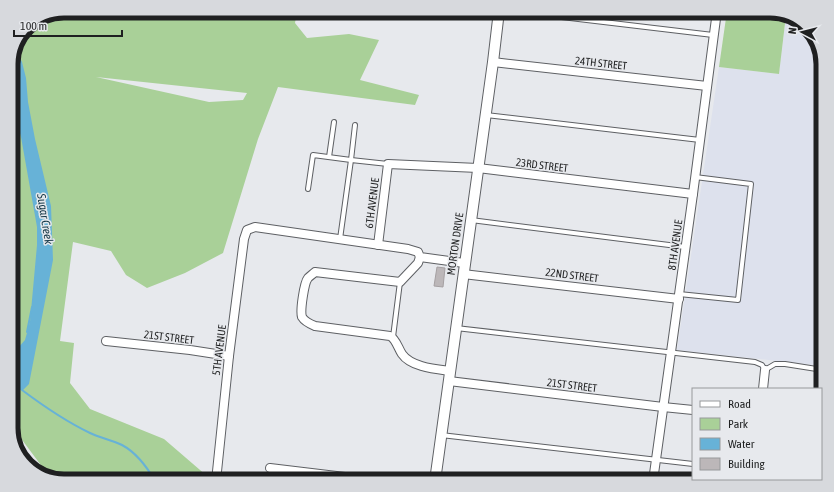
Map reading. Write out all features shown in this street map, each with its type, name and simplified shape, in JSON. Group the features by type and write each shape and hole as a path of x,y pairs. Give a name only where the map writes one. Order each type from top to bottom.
{"street":[{"name":"MORTON DRIVE","path":"436,474 498,18"},
{"name":"8TH AVENUE","path":"654,474 716,18"},
{"name":"24TH STREET","path":"492,62 707,86"},
{"name":"23RD STREET","path":"388,164 478,168 693,194"},
{"name":"6TH AVENUE","path":"378,245 388,164"},
{"name":"5TH AVENUE","path":"217,474 229,356 244,239 247,230 255,227 340,239"},
{"path":"340,239 414,250 418,252 420,257 418,262 400,282 315,272 307,279 301,313 303,318 311,325 315,326 393,337"},
{"path":"420,257 464,263"},
{"name":"22ND STREET","path":"463,274 679,296"},
{"name":"21ST STREET","path":"393,337 398,348 407,360 449,376 692,410"},
{"name":"21ST STREET","path":"106,341 190,350 229,356"},
{"path":"763,388 765,370"},
{"path":"270,468 320,474"}],"lane":[{"path":"570,18 713,35"},
{"path":"485,115 700,140"},
{"path":"329,157 334,122"},
{"path":"340,239 355,125"},
{"path":"308,189 313,155 388,164"},
{"path":"679,296 738,300 751,184 695,178"},
{"path":"471,220 685,247"},
{"path":"393,337 400,282"},
{"path":"456,328 755,362 762,365 765,370 775,364 816,369"},
{"path":"441,435 692,464"}],"shaded area":[{"path":"785,21 793,24 805,34 814,49 816,61 816,365 677,350 719,67 779,74"}],"green space":[{"path":"64,18 296,18 295,23 307,38 349,34 379,40 360,80 419,95 415,105 278,87 258,139 223,253 185,273 147,288 126,275 111,251 73,242 60,341 74,343 70,383 90,409 164,439 205,474 60,474 45,470 19,435 18,431 18,61 21,46 31,31 46,21","holes":["96,77 247,93 243,100 209,102"]},
{"path":"726,18 776,18 785,21 779,74 719,67"}],"water":[{"name":"Sugar Creek","path":"19,56 26,78 28,102 35,139 51,206 53,260 29,384 23,390 18,390 18,348 25,340 30,322 37,245 37,227 18,126"}],"building":[{"path":"437,267 445,268 443,287 434,286"}],"waterway":[{"name":"Sugar Creek","path":"27,332 32,307"},
{"path":"22,390 72,424 94,435 118,443 127,448 141,461 151,474"}]}
